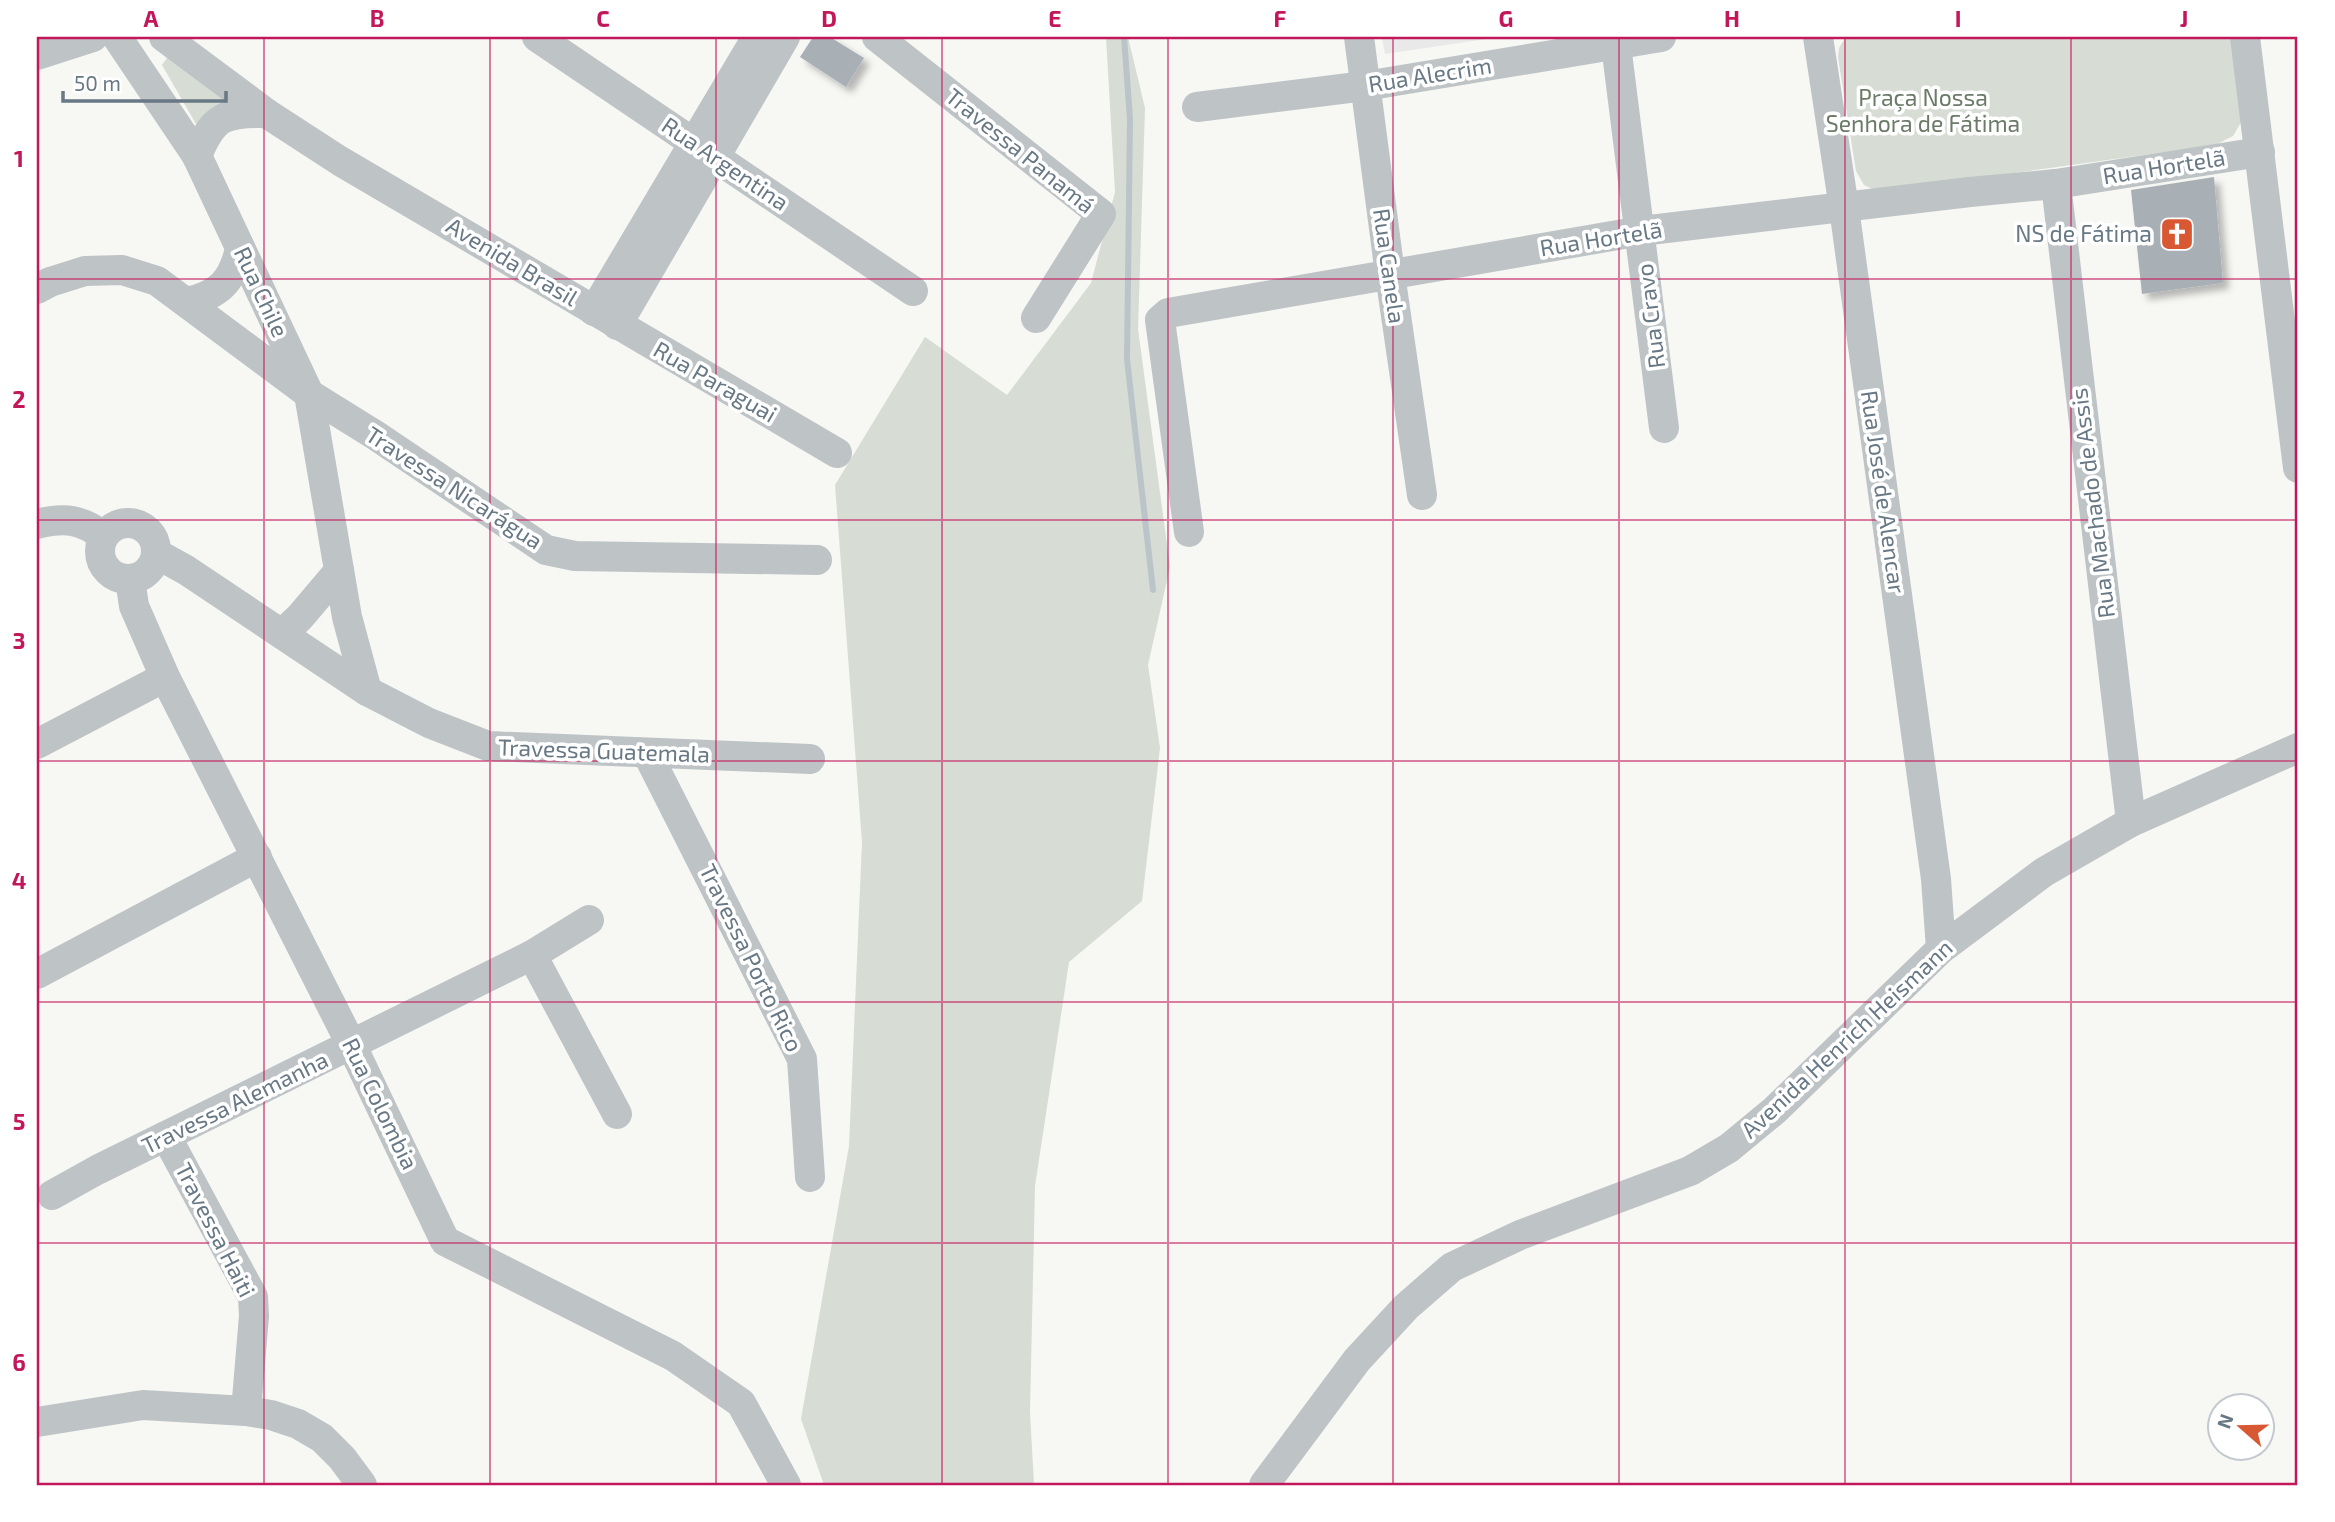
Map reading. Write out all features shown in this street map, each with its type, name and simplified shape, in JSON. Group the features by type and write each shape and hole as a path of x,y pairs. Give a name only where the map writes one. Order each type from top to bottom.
{"street":[{"path":"37,55 93,37"},
{"name":"Rua Chile","path":"117,37 197,156 309,394 347,617 367,691"},
{"name":"Avenida Brasil","path":"164,37 266,113 606,318"},
{"name":"Rua Argentina","path":"537,37 913,291"},
{"path":"606,318 704,149 757,37"},
{"path":"704,149 785,37"},
{"name":"Travessa Panamá","path":"877,37 1101,214 1036,318"},
{"name":"Rua Canela","path":"1359,37 1422,495"},
{"name":"Rua Alecrim","path":"1197,107 1365,86 1616,41 1661,37"},
{"name":"Rua José de Alencar","path":"1818,37 1937,879 1941,949"},
{"path":"2245,37 2260,152 2285,256 2298,468"},
{"name":"Rua Cravo","path":"1616,41 1664,428"},
{"path":"197,156 205,138 217,123 234,113 266,113"},
{"name":"Rua Hortelã","path":"1189,532 1160,320 1168,313 1641,231 2056,184 2260,152"},
{"name":"Rua Machado de Assis","path":"2056,184 2131,822"},
{"path":"187,302 210,295 229,279 237,265 240,248"},
{"name":"Travessa Nicarágua","path":"37,289 85,271 122,271 157,281 309,394 376,435 545,550 575,556 817,559"},
{"name":"Rua Paraguai","path":"606,318 837,453"},
{"path":"37,524 67,519 87,524 104,536"},
{"path":"130,522 140,525 153,536 157,554 148,571 139,577 120,578 104,565 100,546 111,528 130,522"},
{"name":"Travessa Guatemala","path":"157,554 186,570 367,691 429,723 488,746 810,759"},
{"path":"282,634 340,571"},
{"name":"Rua Colombia","path":"130,579 134,606 165,677 352,1046 445,1241 673,1356 741,1403 786,1485"},
{"path":"37,744 165,677"},
{"name":"Avenida Henrich Heismann","path":"1264,1485 1357,1360 1406,1307 1452,1267 1520,1235 1690,1171 1729,1148 1775,1110 1941,949 2043,872 2131,822 2298,748"},
{"name":"Travessa Porto Rico","path":"647,753 802,1059 810,1177"},
{"path":"37,974 257,857"},
{"name":"Travessa Alemanha","path":"52,1195 532,955 589,920"},
{"path":"532,955 617,1114"},
{"name":"Travessa Haiti","path":"166,1136 253,1297 254,1316 246,1411"},
{"path":"37,1422 143,1405 271,1415 298,1423 322,1438 342,1458 362,1485"}],"shaded area":[{"path":"1382,37 1500,37 1385,54"}],"green space":[{"path":"1106,37 1128,37 1145,108 1138,329 1170,567 1148,665 1160,748 1142,901 1069,962 1035,1186 1030,1412 1034,1485 824,1485 801,1419 849,1146 862,842 835,485 925,337 1007,395 1091,283 1115,192"},
{"name":"Praça Nossa Senhora de Fátima","path":"1846,37 2231,37 2243,119 2233,136 2215,145 1879,192 1864,185 1856,171 1838,57 1839,48"},
{"path":"169,55 227,101 196,124 162,65"}],"building":[{"path":"813,37 830,37 864,58 846,87 800,57"},
{"name":"NS de Fátima","path":"2214,177 2223,283 2142,294 2131,190"}],"waterway":[{"path":"1124,37 1130,119 1127,359 1153,590"}],"place":[{"name":"NS de Fátima","path":"2177,234"}]}
